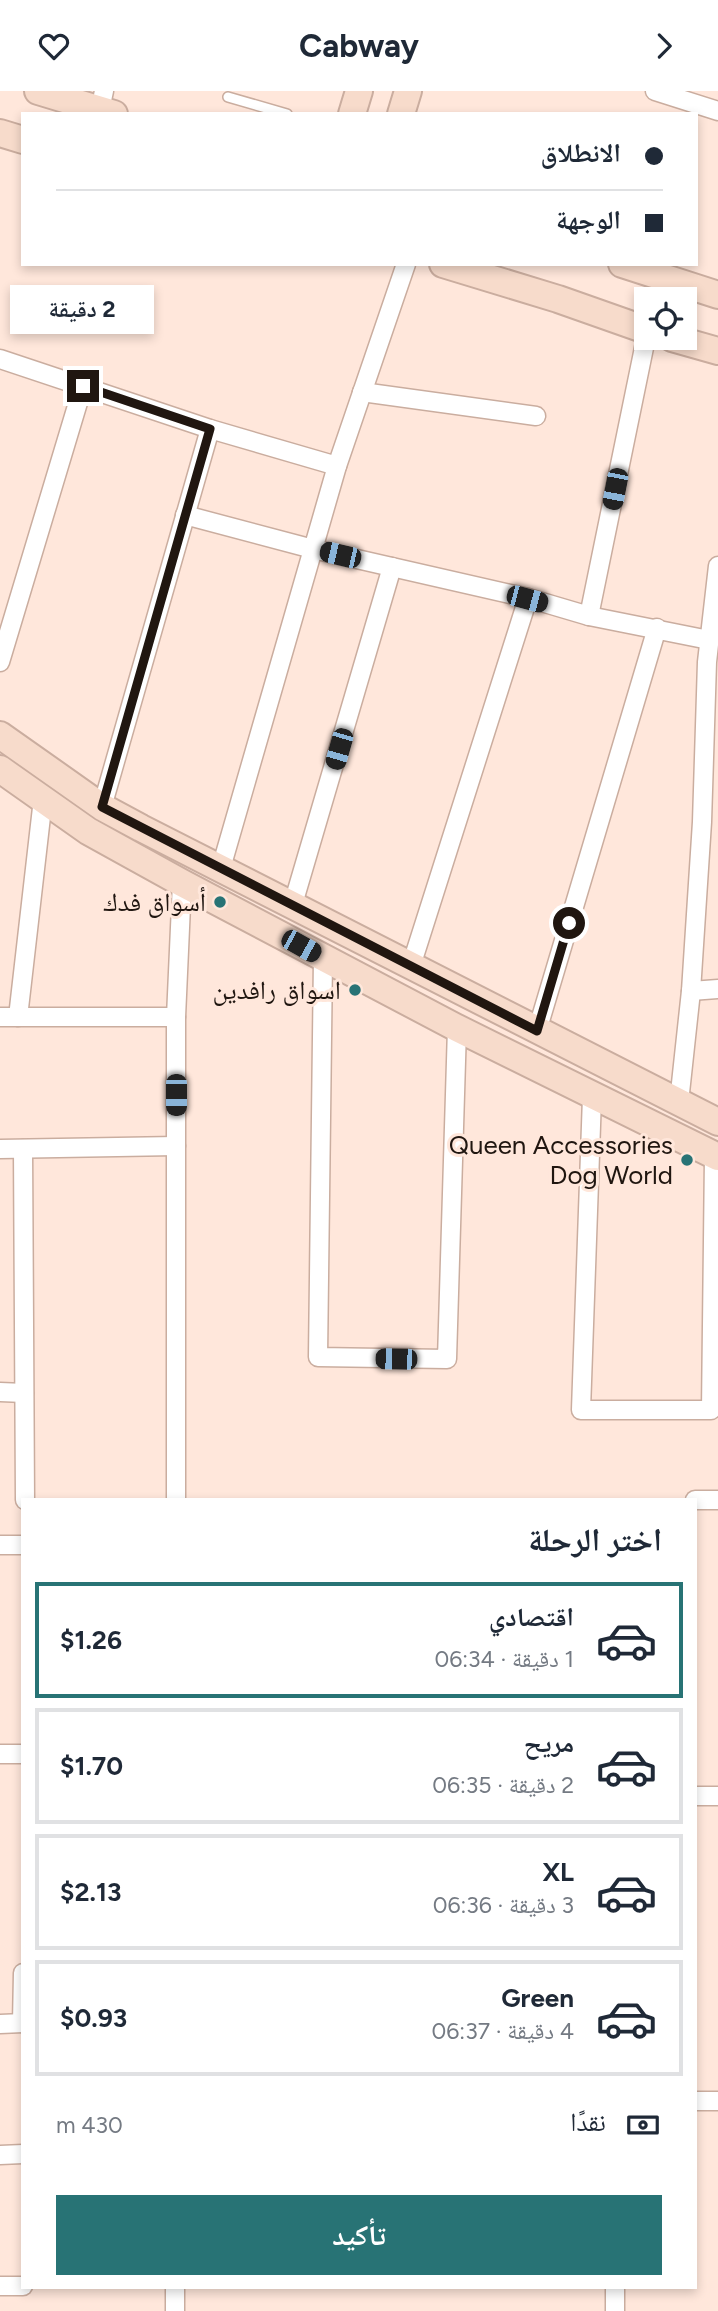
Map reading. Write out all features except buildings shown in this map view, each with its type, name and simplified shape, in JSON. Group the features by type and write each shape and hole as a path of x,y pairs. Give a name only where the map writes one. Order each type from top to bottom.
{"main road":[{"path":"38,91 106,105"},
{"path":"353,112 359,91"},
{"path":"402,112 408,91"},
{"path":"0,133 21,139"},
{"path":"450,266 634,326"},
{"path":"628,266 718,295"},
{"path":"697,345 718,351"},
{"path":"0,735 102,807 718,1122"},
{"path":"0,769 88,831 181,883 457,1028 716,1157"},
{"path":"545,1072 548,1037"}],"street":[{"path":"655,91 718,111"},
{"path":"221,868 337,466 405,266"},
{"path":"589,615 644,350"},
{"path":"0,359 210,429 337,466"},
{"path":"0,662 83,386"},
{"path":"362,392 536,416"},
{"path":"102,807 210,429"},
{"path":"185,515 313,549 589,615 709,640"},
{"path":"679,1102 710,822 713,662 709,640 718,566"},
{"path":"293,904 392,567"},
{"path":"411,966 527,599"},
{"path":"548,1037 657,628"},
{"path":"43,799 9,1017 176,1017"},
{"path":"176,1498 176,1017 181,883"},
{"path":"323,958 318,1357 447,1359 457,1028"},
{"path":"691,991 718,989"},
{"path":"592,1097 581,1410 711,1410 716,1157"},
{"path":"0,1149 176,1146"},
{"path":"23,1149 25,1498"},
{"path":"0,1392 24,1393"},
{"path":"697,1500 718,1500"},
{"path":"0,1545 21,1545"},
{"path":"0,1754 21,1754"},
{"path":"697,1796 718,1796"},
{"path":"0,2024 21,2023"},
{"path":"697,2101 718,2101"},
{"path":"0,2155 21,2154"},
{"path":"0,2286 21,2285"},
{"path":"175,2289 175,2311"},
{"path":"615,2289 615,2311"}],"lane":[{"path":"228,97 279,112"}],"place":[{"name":"أسواق فدك","path":"220,902"},
{"name":"اسواق رافدين","path":"355,990"},
{"name":"Queen Accessories Dog World","path":"687,1160"}],"route":[{"path":"83,386 210,429 102,807 537,1031 569,923"}]}
